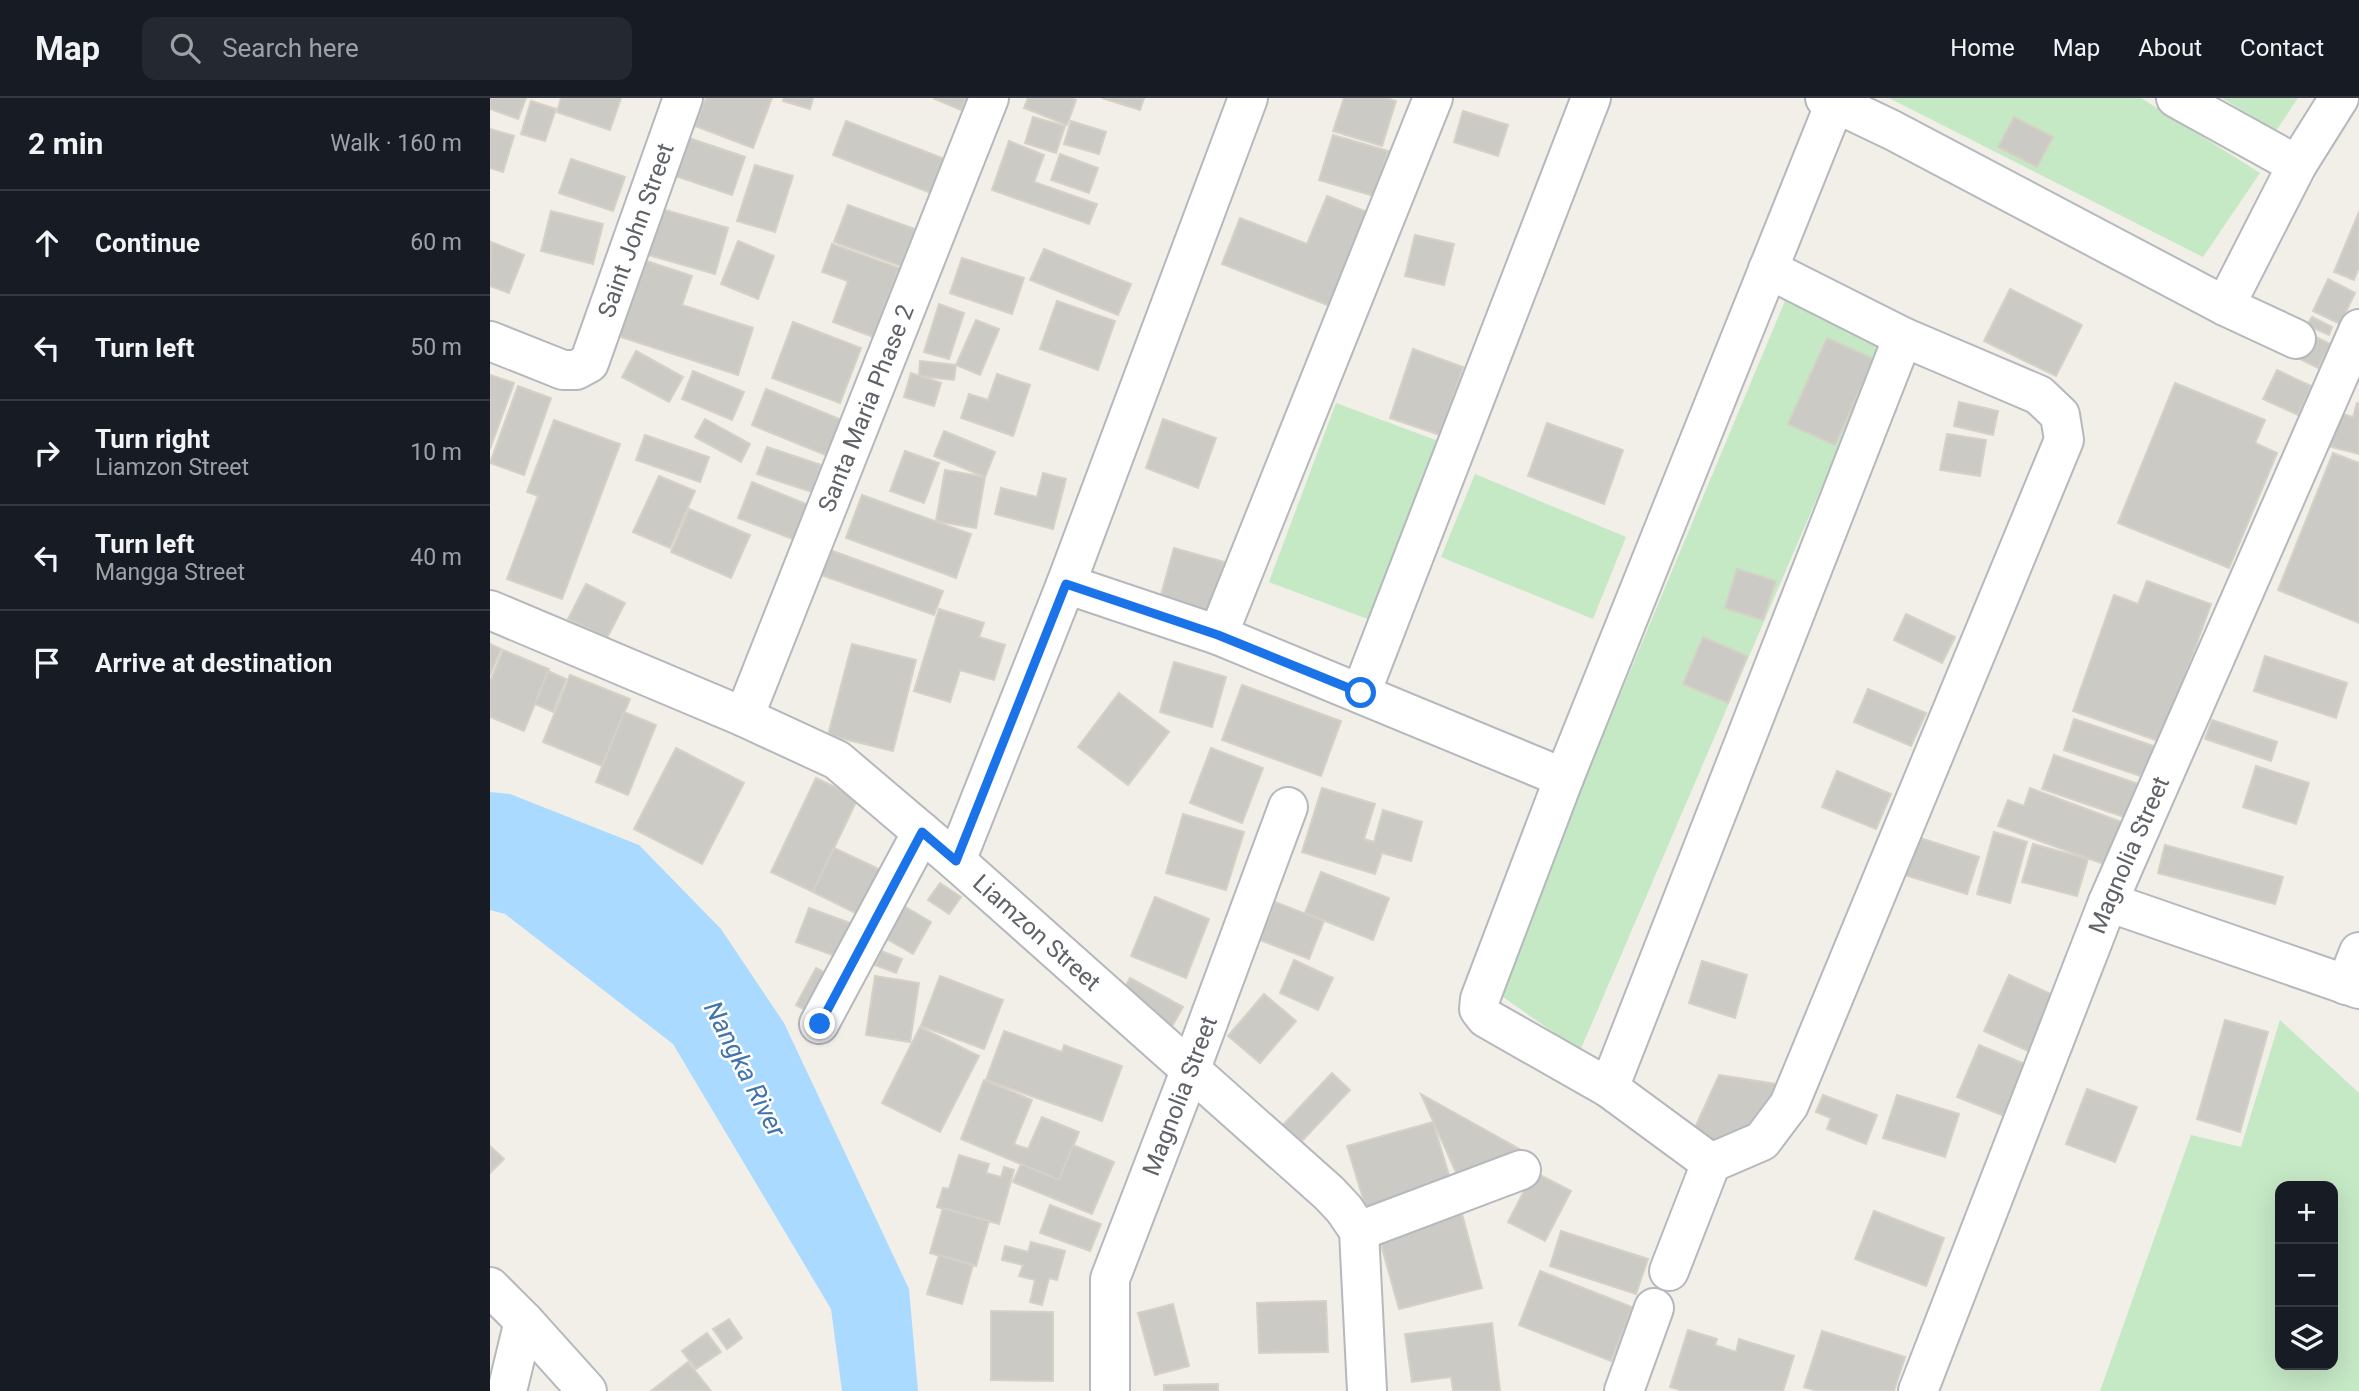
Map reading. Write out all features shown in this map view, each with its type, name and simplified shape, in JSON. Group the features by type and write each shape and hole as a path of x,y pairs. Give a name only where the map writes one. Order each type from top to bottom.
{"street":[{"name":"Saint John Street","path":"490,341 563,370 576,370 589,363 683,98"},
{"name":"Santa Maria Phase 2","path":"744,717 989,98"},
{"path":"956,861 1066,584 1248,98"},
{"path":"1218,635 1433,98"},
{"path":"1361,693 1591,98"},
{"path":"2176,98 2297,165"},
{"path":"2225,306 2297,165 2339,98"},
{"path":"1711,1163 1609,1088 1486,1018 1479,1009 1480,999 1564,778 1768,269 1832,99 2225,306 2296,339"},
{"path":"1669,1271 1711,1163 1762,1141 1789,1105 2064,440 2060,415 2039,395 1903,337 1768,269"},
{"name":"Magnolia Street","path":"1919,1391 2108,902 2359,329"},
{"path":"1609,1088 1903,337"},
{"path":"1066,584 1218,635 1564,778"},
{"name":"Liamzon Street","path":"490,610 744,717 837,760 956,861 1329,1193 1359,1231"},
{"name":"Magnolia Street","path":"1110,1391 1110,1279 1288,807"},
{"path":"820,1024 922,832"},
{"path":"2108,902 2355,976"},
{"path":"1367,1391 1359,1231 1521,1170"},
{"path":"490,1287 587,1391"},
{"path":"1624,1391 1654,1308"},
{"path":"507,1391 524,1321"}],"green space":[{"path":"1889,98 2141,98 2260,173 2203,257"},
{"path":"2222,98 2298,98 2276,131"},
{"path":"1787,296 1882,346 1580,1051 1496,992"},
{"path":"1336,403 1441,442 1373,621 1269,582"},
{"path":"1475,474 1626,537 1593,619 1441,557"},
{"path":"2280,1020 2359,1093 2359,1391 2100,1391 2191,1135 2241,1147"}],"water":[{"name":"Nangka River","path":"490,792 510,794 639,845 721,929 784,1023 909,1289 918,1391 842,1391 831,1309 673,1044 505,914 490,910"}],"building":[{"path":"490,98 526,98 518,119 490,109"},
{"path":"561,98 621,98 610,130 557,112"},
{"path":"706,98 772,98 753,148 695,126"},
{"path":"784,98 813,98 810,109 783,101"},
{"path":"933,98 966,98 961,110"},
{"path":"1028,98 1076,100 1067,125 1024,108"},
{"path":"1102,98 1144,98 1140,110"},
{"path":"1344,98 1385,98 1396,101 1382,146 1333,131"},
{"path":"531,101 556,109 545,141 521,134"},
{"path":"1463,111 1508,125 1498,156 1454,142"},
{"path":"1033,117 1065,126 1056,153 1025,143"},
{"path":"2014,117 2053,137 2037,167 1998,147"},
{"path":"846,121 950,161 936,195 833,155"},
{"path":"1071,121 1106,132 1099,154 1064,144"},
{"path":"490,129 514,136 503,172 490,168"},
{"path":"680,135 745,157 732,195 666,173"},
{"path":"1333,135 1388,151 1374,196 1319,180"},
{"path":"1009,141 1044,155 1034,182 1097,204 1089,224 992,190"},
{"path":"1060,154 1098,168 1089,193 1051,180"},
{"path":"571,159 625,177 613,211 559,193"},
{"path":"755,165 793,176 775,232 737,221"},
{"path":"1327,196 1372,214 1335,308 1222,264 1240,218 1307,244"},
{"path":"848,205 915,229 901,266 834,242"},
{"path":"651,206 728,228 715,274 638,252"},
{"path":"551,211 603,224 593,264 541,251"},
{"path":"2359,212 2359,267 2354,280 2334,272"},
{"path":"1415,235 1454,244 1444,285 1405,276"},
{"path":"738,241 774,256 758,299 721,284"},
{"path":"491,242 524,255 509,293 490,286"},
{"path":"832,244 899,268 873,337 833,322 848,281 822,272"},
{"path":"1044,249 1131,284 1118,315 1030,280"},
{"path":"634,257 692,276 682,305 753,328 738,375 609,333"},
{"path":"962,258 1024,278 1012,314 950,293"},
{"path":"2328,279 2355,293 2340,324 2313,311"},
{"path":"2010,289 2082,325 2056,376 1984,341"},
{"path":"1057,301 1115,321 1098,370 1040,349"},
{"path":"939,304 964,313 949,359 924,352"},
{"path":"2312,317 2332,327 2329,335 2307,325"},
{"path":"976,320 999,329 980,375 956,365"},
{"path":"793,322 861,348 840,403 772,378"},
{"path":"2302,330 2330,344 2318,368 2290,354"},
{"path":"1827,338 1874,359 1835,445 1788,424"},
{"path":"1413,349 1463,367 1440,435 1390,418"},
{"path":"636,351 683,377 669,402 622,377"},
{"path":"920,361 956,365 954,380 919,376"},
{"path":"2277,370 2311,386 2298,415 2263,399"},
{"path":"693,371 744,392 732,420 682,399"},
{"path":"911,373 941,383 934,406 904,397"},
{"path":"997,374 1030,385 1013,436 961,418 969,394 988,400"},
{"path":"490,375 514,383 490,449"},
{"path":"2175,383 2265,420 2255,443 2277,453 2229,568 2118,523"},
{"path":"518,386 551,398 524,475 490,463"},
{"path":"766,389 842,420 828,456 752,425"},
{"path":"1959,402 1998,411 1993,435 1954,426"},
{"path":"2357,403 2359,454 2324,445 2332,411 2353,417"},
{"path":"705,419 750,444 741,462 695,437"},
{"path":"1163,419 1216,438 1198,488 1146,468"},
{"path":"554,420 620,444 562,599 507,579 538,496 527,492"},
{"path":"1547,423 1623,450 1604,504 1528,476"},
{"path":"944,431 995,452 985,477 934,456"},
{"path":"1947,434 1986,440 1980,476 1940,470"},
{"path":"645,435 709,457 700,482 636,460"},
{"path":"767,447 821,465 812,492 757,474"},
{"path":"905,451 939,463 924,503 890,491"},
{"path":"2333,453 2359,463 2359,623 2278,590"},
{"path":"945,470 985,477 976,528 936,521"},
{"path":"1043,473 1066,479 1053,529 995,514 1001,488 1037,497"},
{"path":"659,476 695,491 670,548 633,532"},
{"path":"752,482 816,508 803,543 738,518"},
{"path":"862,495 971,534 956,578 846,538"},
{"path":"689,509 750,535 731,578 671,552"},
{"path":"1174,548 1224,562 1209,616 1159,602"},
{"path":"830,550 943,591 934,615 821,575"},
{"path":"1737,569 1776,581 1763,620 1725,608"},
{"path":"2147,581 2211,604 2161,742 2073,711 2114,595 2138,604"},
{"path":"586,584 625,603 607,638 568,619"},
{"path":"939,609 984,623 979,637 1005,645 994,680 960,670 950,702 914,691"},
{"path":"1906,614 1955,637 1942,663 1894,640"},
{"path":"1703,637 1747,656 1728,703 1683,684"},
{"path":"490,644 501,649 490,675"},
{"path":"852,644 916,660 893,751 828,735"},
{"path":"503,650 549,669 524,731 490,717 490,682"},
{"path":"2265,656 2347,683 2336,718 2254,691"},
{"path":"1174,662 1226,677 1212,727 1160,712"},
{"path":"548,671 566,679 553,712 535,704"},
{"path":"570,675 630,699 602,766 543,742"},
{"path":"1242,685 1341,721 1321,776 1222,740"},
{"path":"1868,689 1926,713 1911,746 1854,722"},
{"path":"1119,693 1169,732 1128,785 1078,747"},
{"path":"624,712 656,725 628,795 596,782"},
{"path":"2074,719 2159,748 2149,779 2064,750"},
{"path":"2212,720 2277,742 2271,761 2205,739"},
{"path":"676,748 744,783 702,864 634,829"},
{"path":"1211,748 1263,768 1242,823 1190,803"},
{"path":"2054,755 2138,784 2127,818 2042,789"},
{"path":"2256,766 2309,783 2296,824 2243,807"},
{"path":"1837,771 1891,794 1876,829 1822,807"},
{"path":"816,778 858,798 813,892 771,872"},
{"path":"1322,788 1375,804 1364,839 1374,842 1383,810 1422,822 1411,861 1382,853 1375,874 1302,852"},
{"path":"2030,788 2127,824 2112,867 1998,826 2008,800 2024,806"},
{"path":"1183,814 1244,832 1226,890 1166,873"},
{"path":"1994,832 2027,842 2010,903 1977,894"},
{"path":"1914,836 1979,857 1967,894 1902,874"},
{"path":"2033,844 2088,859 2077,896 2022,882"},
{"path":"2165,845 2283,877 2275,904 2158,873"},
{"path":"834,848 883,871 861,916 813,892"},
{"path":"1321,872 1389,898 1373,940 1305,913"},
{"path":"940,883 961,897 949,914 928,900"},
{"path":"1155,897 1209,919 1186,978 1131,956"},
{"path":"897,902 931,922 913,954 878,934"},
{"path":"1275,902 1324,921 1309,959 1260,940"},
{"path":"809,908 856,925 844,959 796,942"},
{"path":"881,951 902,959 896,973 875,965"},
{"path":"1294,960 1333,978 1318,1010 1280,993"},
{"path":"1702,961 1747,975 1735,1018 1689,1003"},
{"path":"816,968 840,981 820,1018 796,1005"},
{"path":"2009,975 2053,995 2028,1051 1984,1031"},
{"path":"875,976 919,983 910,1042 866,1035"},
{"path":"940,976 1003,1000 984,1049 921,1026"},
{"path":"1130,978 1183,1007 1170,1030 1117,1001"},
{"path":"1264,994 1296,1021 1260,1063 1228,1036"},
{"path":"2225,1020 2268,1032 2240,1132 2197,1119"},
{"path":"920,1027 979,1056 940,1132 882,1103"},
{"path":"1004,1031 1062,1052 1064,1045 1122,1066 1102,1121 986,1080"},
{"path":"1979,1045 2025,1064 2004,1116 1957,1097"},
{"path":"1332,1073 1350,1090 1300,1143 1282,1126"},
{"path":"1719,1075 1783,1085 1774,1111 1714,1147 1693,1132"},
{"path":"984,1080 1032,1100 1014,1144 1028,1149 1042,1117 1079,1132 1059,1180 961,1139"},
{"path":"2087,1089 2137,1107 2115,1162 2066,1144"},
{"path":"1421,1094 1521,1150 1458,1177"},
{"path":"1823,1095 1877,1115 1866,1144 1827,1129 1831,1118 1816,1112"},
{"path":"1897,1095 1959,1114 1945,1157 1883,1138"},
{"path":"1433,1122 1454,1192 1369,1218 1347,1146"},
{"path":"1073,1145 1114,1162 1092,1214 1013,1182 1021,1164 1059,1180"},
{"path":"490,1146 504,1159 490,1173"},
{"path":"959,1155 989,1164 986,1173 1001,1177 1004,1167 1014,1170 999,1224 937,1207 943,1188 949,1189"},
{"path":"1534,1172 1571,1191 1545,1241 1508,1222"},
{"path":"1050,1205 1101,1224 1090,1251 1040,1233"},
{"path":"943,1208 989,1221 976,1266 930,1253"},
{"path":"1874,1211 1944,1238 1926,1286 1855,1259"},
{"path":"1462,1214 1482,1288 1399,1309 1379,1237"},
{"path":"1561,1231 1648,1259 1636,1294 1550,1266"},
{"path":"1031,1242 1065,1251 1057,1280 1049,1278 1042,1305 1030,1302 1035,1280 1019,1276 1023,1265 1002,1260 1005,1246 1028,1252"},
{"path":"939,1255 973,1265 962,1304 927,1294"},
{"path":"1540,1271 1632,1307 1611,1361 1519,1325"},
{"path":"1326,1301 1328,1352 1259,1353 1257,1303"},
{"path":"1173,1304 1189,1366 1155,1375 1138,1313"},
{"path":"991,1311 1053,1312 1053,1381 991,1380"},
{"path":"729,1319 742,1338 727,1349 713,1329"},
{"path":"1492,1323 1500,1391 1453,1391 1451,1377 1412,1382 1405,1334"},
{"path":"1688,1330 1717,1339 1715,1345 1736,1352 1739,1339 1794,1356 1783,1391 1683,1391 1670,1387"},
{"path":"1822,1331 1905,1357 1894,1391 1817,1391 1804,1387"},
{"path":"707,1333 721,1352 696,1369 682,1351"},
{"path":"688,1362 711,1391 651,1391"},
{"path":"1218,1384 1218,1391 1164,1391 1164,1385"}],"route":[{"path":"820,1024 922,832 956,861 1066,584 1218,635 1361,693"}]}
